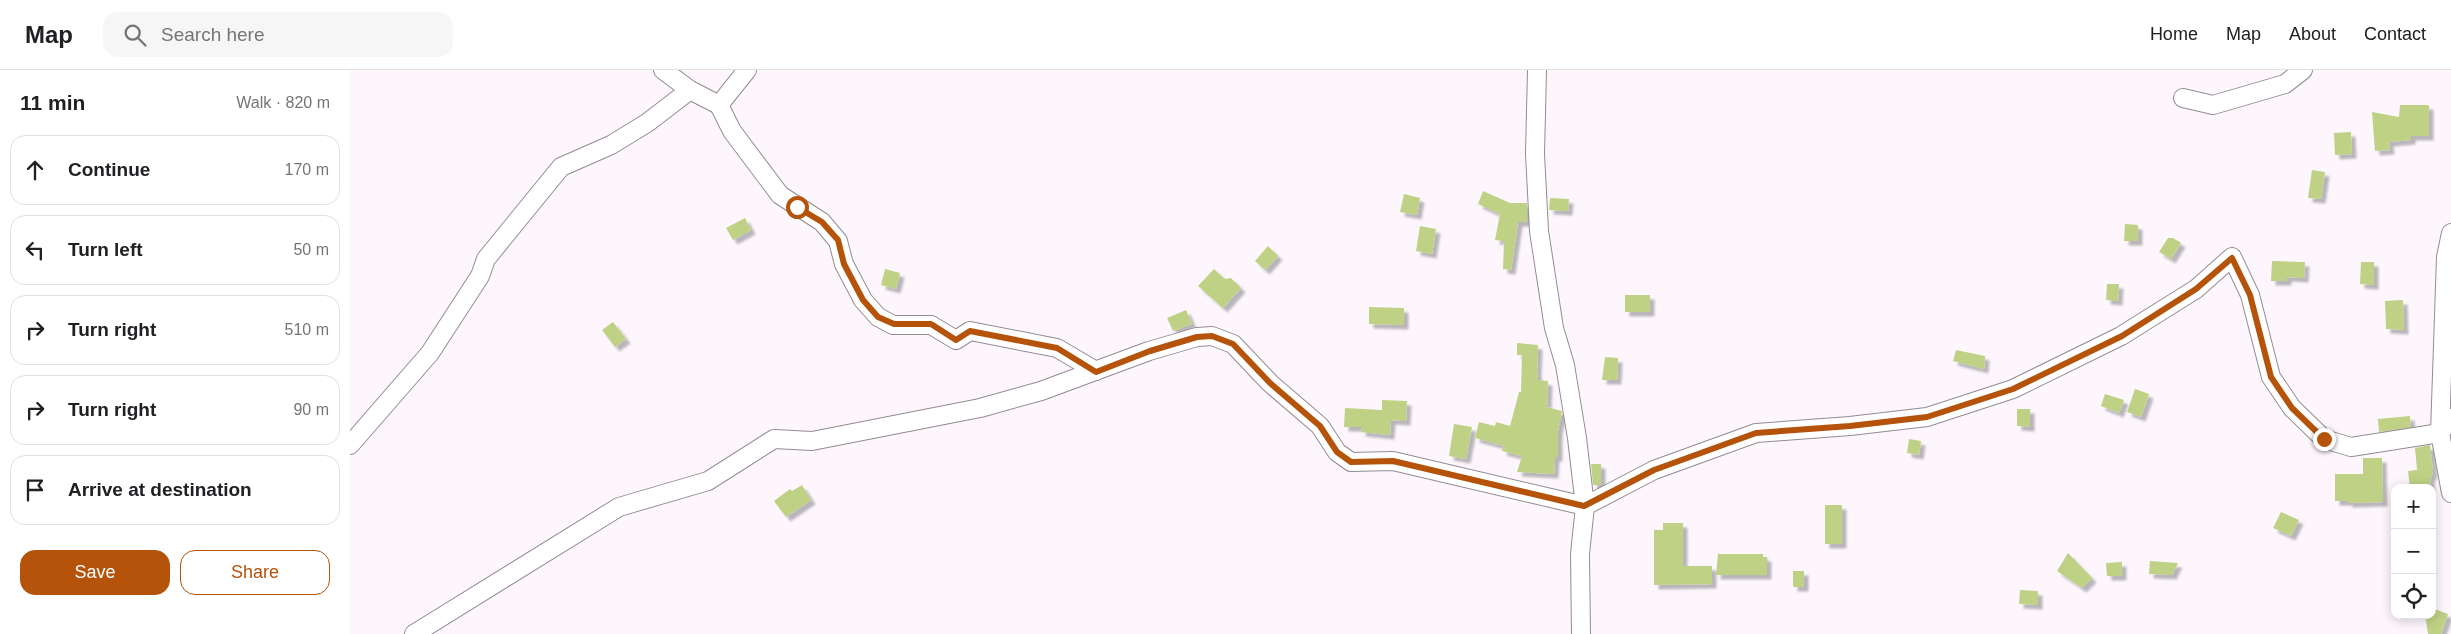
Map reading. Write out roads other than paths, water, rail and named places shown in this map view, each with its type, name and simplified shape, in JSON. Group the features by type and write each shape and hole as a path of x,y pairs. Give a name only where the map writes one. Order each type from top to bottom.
{"street":[{"path":"664,70 690,90 719,105 732,131 780,195 822,222 838,240 844,264 863,300 878,317 894,324 931,324 956,340 970,331 1057,348 1096,372"},
{"path":"719,105 747,70"},
{"path":"1537,70 1535,154 1539,231 1554,328 1565,365 1576,428 1584,506 1580,554 1581,634"},
{"path":"2183,98 2213,105 2285,84 2303,70"},
{"path":"350,445 430,353 480,276 486,259 561,167 611,145 647,123 690,90"},
{"path":"2451,233 2446,257 2440,433 2451,493"},
{"path":"414,634 619,507 708,481 774,439 812,440 980,408 1041,391 1150,351 1197,337 1212,336 1233,344 1270,383 1320,426 1337,452 1351,462 1393,461 1584,506 1654,470 1756,433 1850,426 1927,417 2013,389 2122,336 2196,289 2232,258 2250,295 2271,377 2292,408 2324,439 2351,447 2440,433 2451,418"}]}
